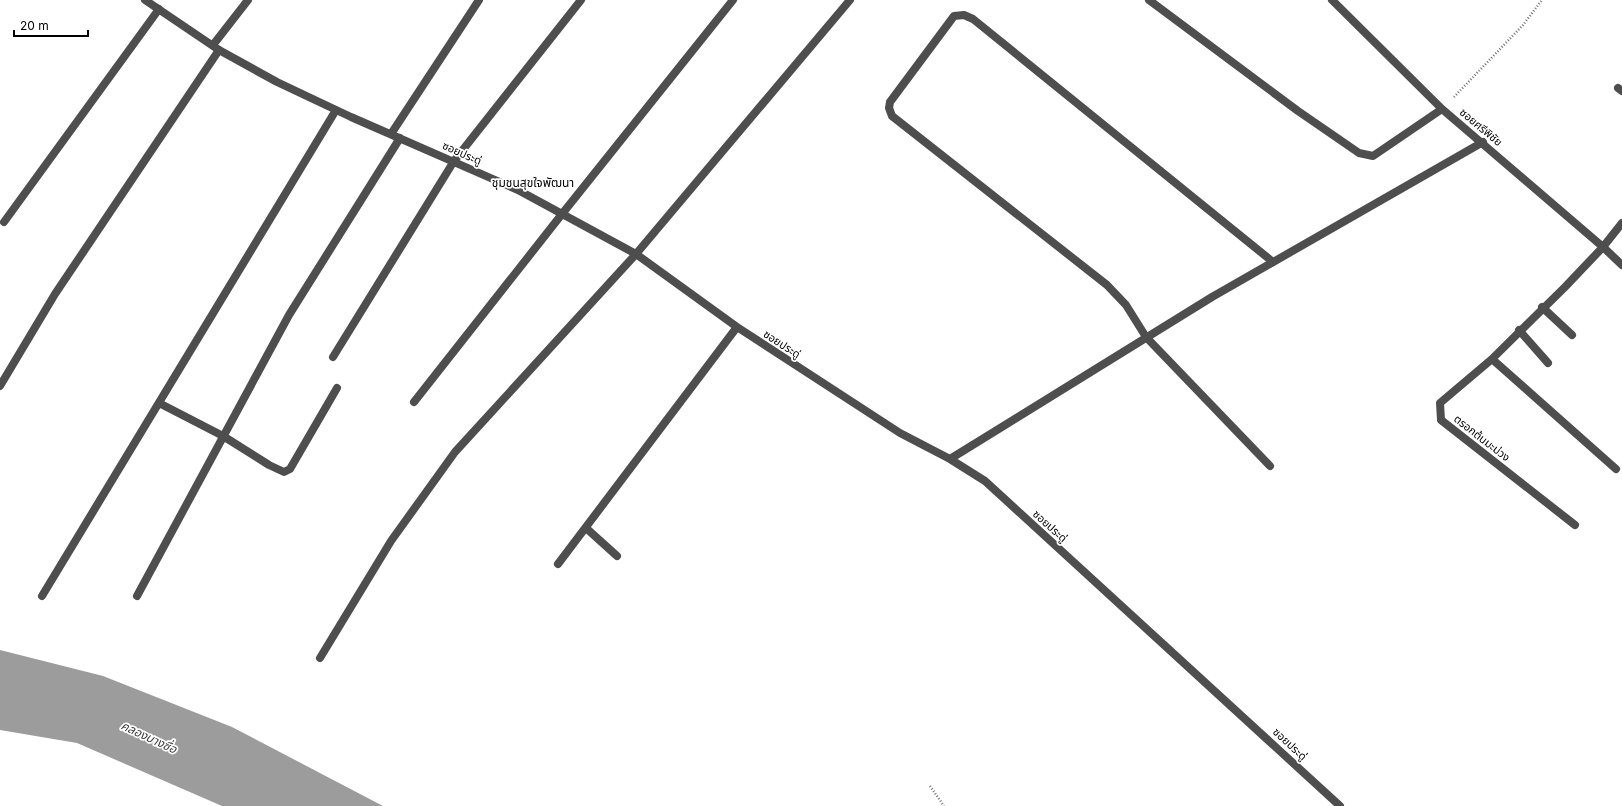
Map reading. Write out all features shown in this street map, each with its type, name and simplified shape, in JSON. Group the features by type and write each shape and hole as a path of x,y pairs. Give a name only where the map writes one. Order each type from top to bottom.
{"street":[{"name":"ซอยประดู่","path":"144,0 216,48 277,82 336,110 518,190 636,254 737,327 900,433 950,459 985,481 1340,806"},
{"path":"0,386 55,294 248,0"},
{"path":"333,357 454,161 581,0"},
{"path":"414,402 733,0"},
{"path":"320,658 391,541 455,452 636,254 850,0"},
{"path":"1149,0 1298,111 1359,153 1373,156 1442,109"},
{"name":"ซอยศรีพิชัย","path":"1332,0 1442,109 1483,142 1603,247 1622,266"},
{"path":"391,134 476,1"},
{"path":"4,222 159,9"},
{"path":"1270,466 1146,337 1126,305 1107,284 892,116 889,108 890,102 954,16 964,15 973,19 1273,262"},
{"path":"42,596 336,110"},
{"path":"137,596 289,315 400,138"},
{"path":"950,459 1146,337 1273,262 1483,142"},
{"path":"1616,469 1492,359 1519,330 1603,247 1622,222"},
{"path":"1542,307 1572,335"},
{"path":"558,564 737,327"},
{"path":"1519,330 1548,363"},
{"name":"ตรอกต้นมะม่วง","path":"1492,359 1440,403 1439,411 1441,420 1575,525"},
{"path":"159,402 224,436 269,466 284,472 290,469 337,388"},
{"path":"586,528 617,556"}],"path":[{"path":"1442,109 1523,25 1542,0"},
{"path":"930,786 944,806"}],"water":[{"name":"คลองบางซื่อ","path":"0,650 103,676 232,727 383,806 222,806 77,743 0,730"}],"district":[{"name":"ชุมชนสุขใจพัฒนา","path":"533,182"}]}
